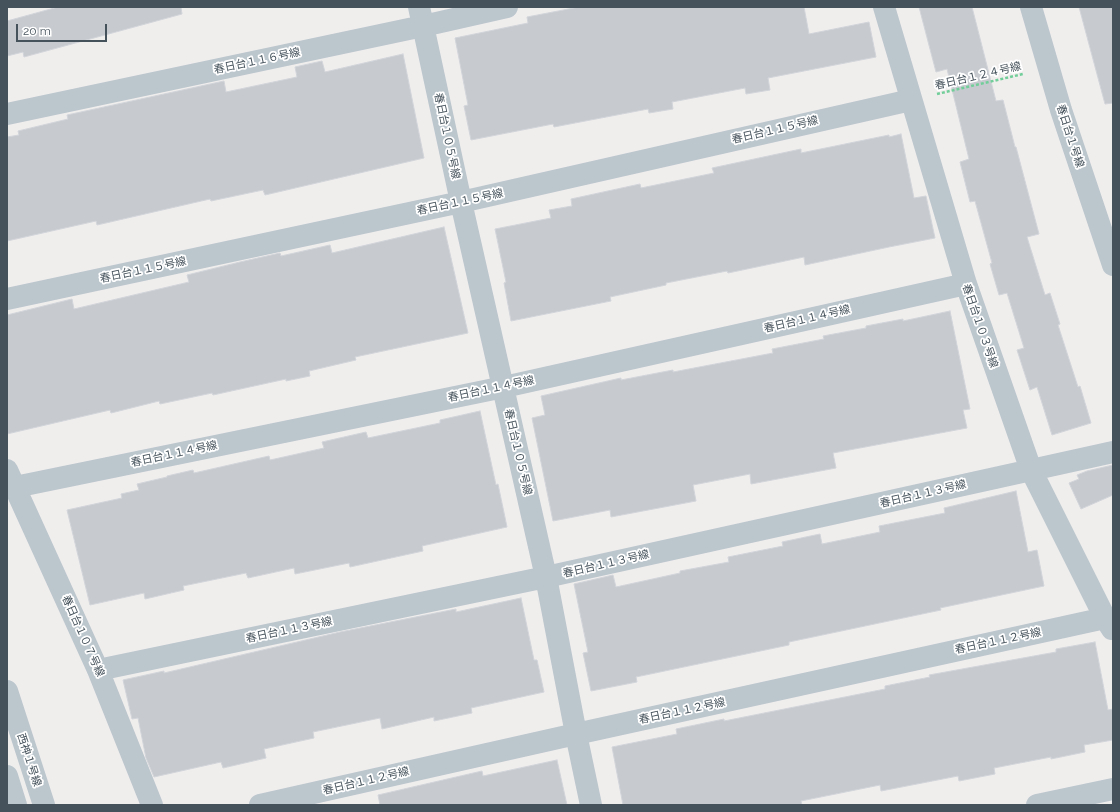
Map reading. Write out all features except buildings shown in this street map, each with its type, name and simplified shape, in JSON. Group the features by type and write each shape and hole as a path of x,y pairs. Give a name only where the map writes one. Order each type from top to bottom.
{"street":[{"name":"春日台１１６号線","path":"7,114 421,17 507,7"},
{"name":"春日台１０３号線","path":"884,7 966,284 1031,470 1109,624"},
{"name":"春日台１号線","path":"1031,7 1061,110 1113,265"},
{"name":"春日台１０５号線","path":"421,17 461,202 504,386 546,577 591,805"},
{"name":"春日台１１５号線","path":"7,299 461,202 911,100"},
{"name":"春日台１１４号線","path":"11,478 504,386 966,284"},
{"name":"春日台１１３号線","path":"98,670 546,577 1113,452"},
{"name":"春日台１０７号線","path":"11,478 98,670 152,805"},
{"name":"春日台１１２号線","path":"260,805 576,734 1109,624"},
{"name":"西神１号線","path":"7,691 44,805"},
{"path":"7,776 16,805"},
{"path":"1037,805 1113,789"}],"path":[{"name":"春日台１２４号線","path":"911,100 1049,68"}]}
